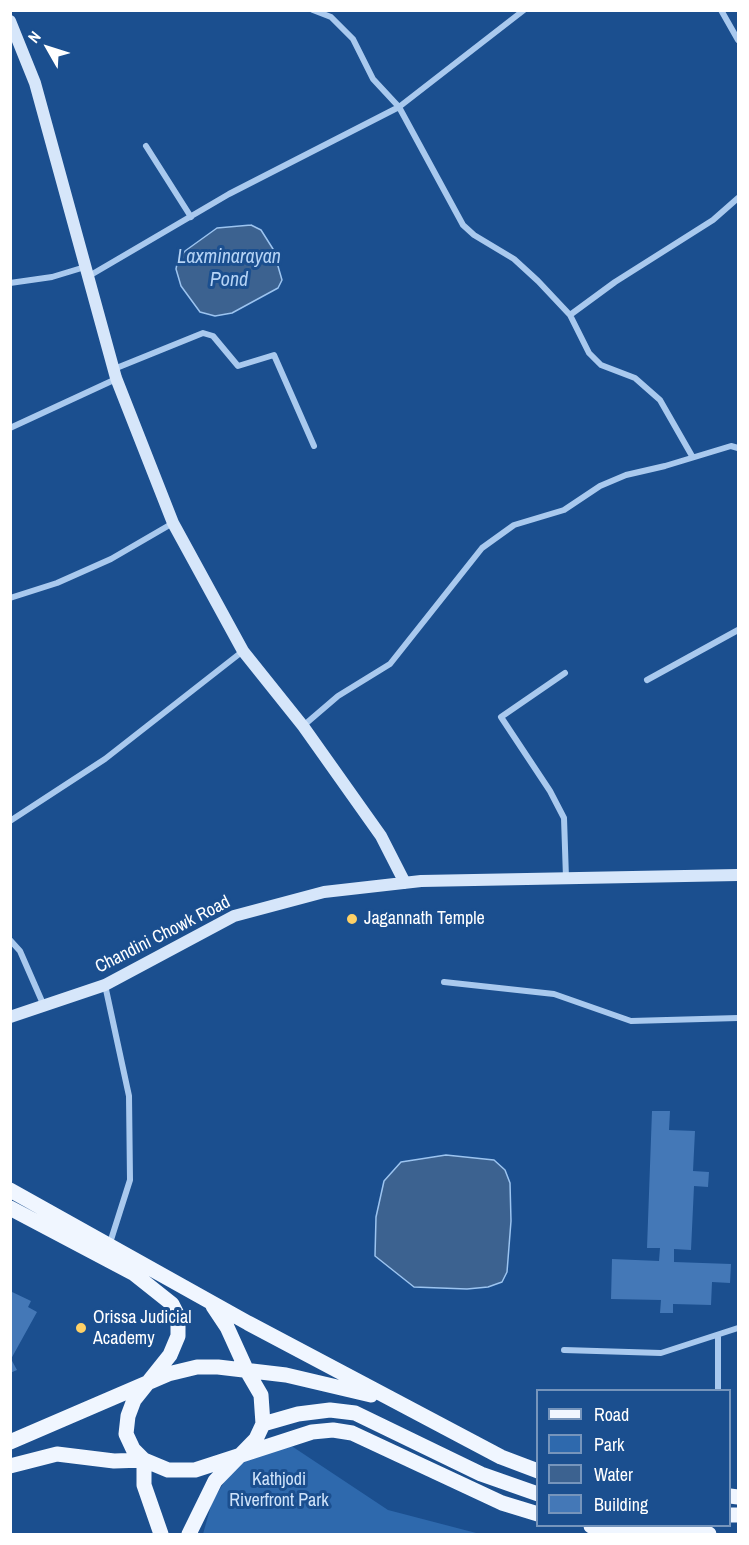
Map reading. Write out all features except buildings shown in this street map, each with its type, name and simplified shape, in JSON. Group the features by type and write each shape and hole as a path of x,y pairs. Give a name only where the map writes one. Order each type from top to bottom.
{"main road":[{"path":"10,21 35,83 115,374 173,523 243,651 303,726 381,836 405,883"},
{"name":"Chandini Chowk Road","path":"10,1017 105,985 234,916 324,892 405,883 738,875"},
{"path":"10,1190 395,1401 501,1457 536,1471"},
{"path":"10,1208 133,1273 172,1304 178,1316 178,1336 166,1361 134,1400 128,1416 126,1434 133,1449 144,1460 168,1470 195,1470 214,1466 241,1454 312,1432 333,1430 352,1433 502,1503 536,1514"},
{"path":"189,1534 215,1481 256,1439 263,1424 261,1395 227,1327 209,1301"},
{"path":"10,1442 147,1385 168,1374 197,1367 247,1371 319,1382 395,1401"},
{"path":"263,1424 298,1414 330,1410 356,1413 481,1474 536,1494"},
{"path":"10,1467 57,1454 114,1461 144,1460"},
{"path":"144,1460 144,1485 161,1534"},
{"path":"606,1527 709,1534"}],"street":[{"path":"313,10 332,17 353,39 373,79 399,107 463,225 474,235 514,259 570,315 589,353 601,365 635,378 660,400 692,456"},
{"path":"10,283 87,272 191,217 229,194 399,107 524,10"},
{"path":"721,10 738,40"},
{"path":"146,146 191,217"},
{"path":"570,315 615,282 696,231 738,198"},
{"path":"10,428 115,374 203,333 213,336 238,366 274,355 314,446"},
{"path":"303,726 338,696 390,664 482,548 514,525 564,510 600,486 626,475 665,466 730,446 738,448"},
{"path":"10,598 57,583 111,559 173,523"},
{"path":"647,680 738,630"},
{"path":"10,821 105,759 243,651"},
{"path":"565,673 501,717 550,791 564,818 566,879"},
{"path":"10,940 20,951 44,1006"},
{"path":"444,982 554,994 631,1021 738,1018"},
{"path":"105,985 129,1096 130,1180 109,1246"},
{"path":"564,1350 661,1353 738,1328"},
{"path":"717,1335 718,1389"}],"green space":[{"name":"Kathjodi Riverfront Park","path":"284,1441 388,1510 480,1534 203,1534 212,1502 241,1455"}],"water":[{"name":"Laxminarayan Pond","path":"251,225 261,230 273,249 282,280 278,288 232,313 215,316 200,312 181,286 176,269 178,259 185,251 217,228"},
{"path":"446,1155 494,1160 505,1170 510,1183 511,1221 507,1272 502,1282 488,1287 467,1289 414,1287 375,1256 376,1217 384,1181 401,1162"}],"place":[{"name":"Jagannath Temple","path":"352,919"},
{"name":"Orissa Judicial Academy","path":"81,1328"}]}
